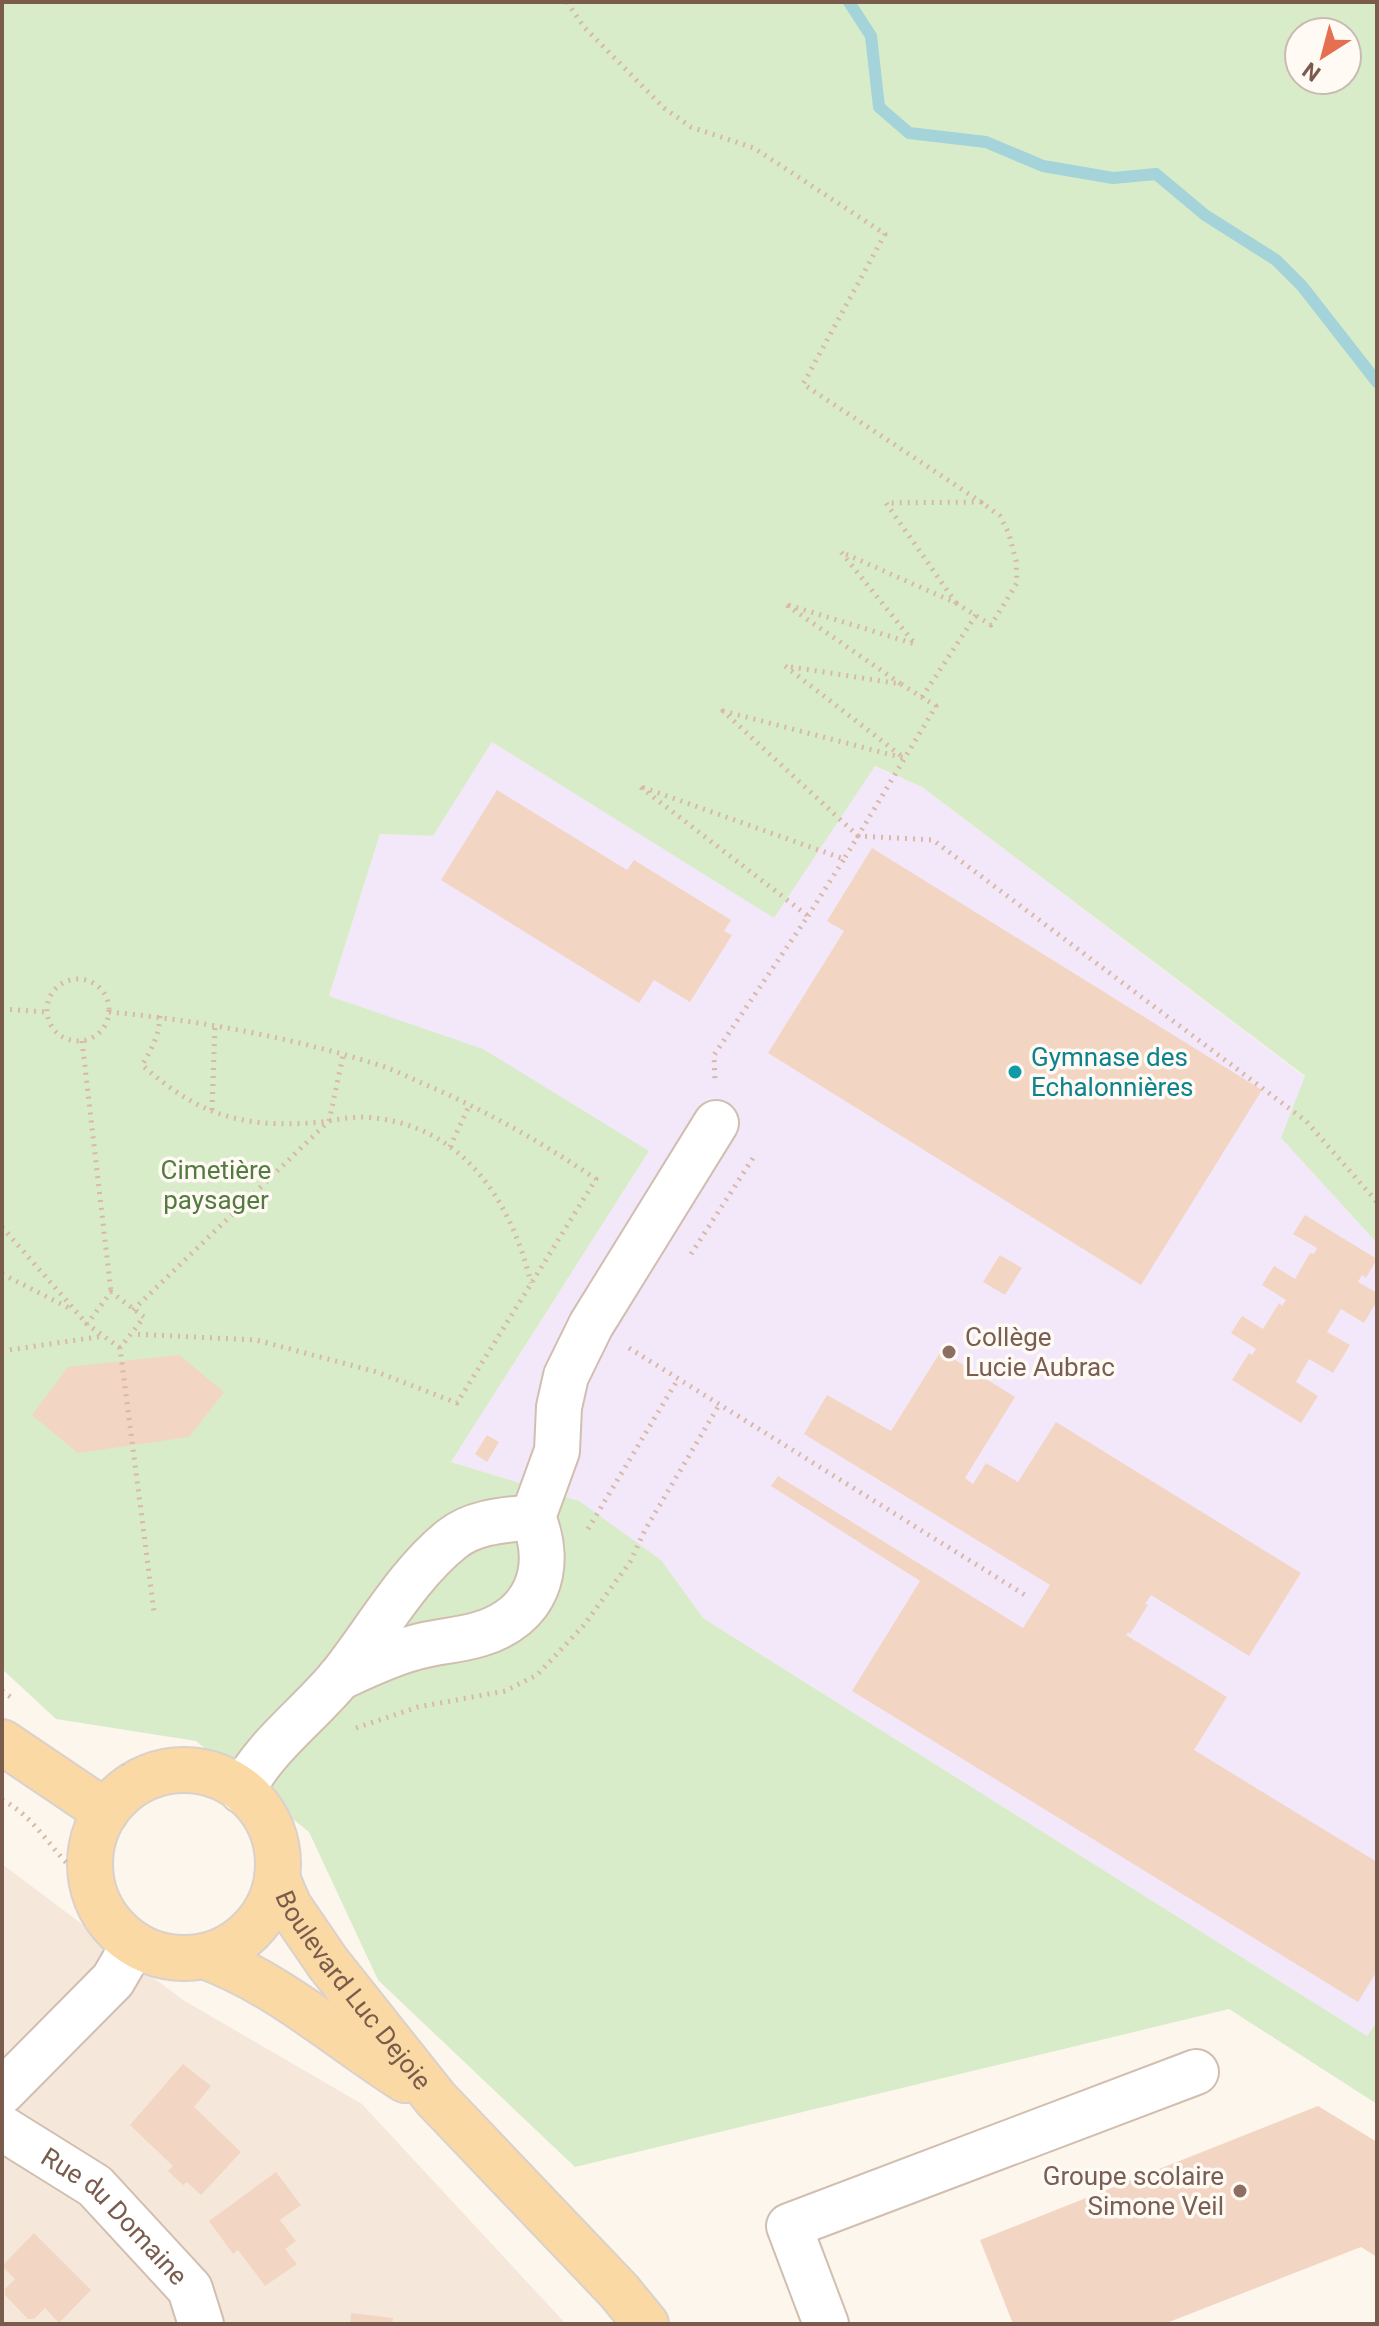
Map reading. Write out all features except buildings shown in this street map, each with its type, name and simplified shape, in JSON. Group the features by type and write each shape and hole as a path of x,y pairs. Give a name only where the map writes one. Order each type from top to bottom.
{"main road":[{"path":"2,1742 106,1812"},
{"path":"179,1771 212,1775 242,1791 261,1811 274,1836 277,1878 269,1906 252,1929 230,1946 204,1956 168,1957 134,1944 106,1917 91,1880 94,1837 106,1812 131,1787 146,1779 179,1771"},
{"name":"Boulevard Luc Dejoie","path":"277,1878 289,1906 328,1963 436,2099 619,2291 646,2324"},
{"name":"Boulevard Luc Dejoie","path":"204,1956 235,1967 436,2099"}],"street":[{"path":"339,1678 417,1647 483,1633 515,1616 526,1606 541,1572 542,1539 533,1517 557,1451 559,1407 566,1376 591,1325 716,1123"},
{"path":"242,1791 249,1776 267,1754 339,1678 424,1566 454,1537 488,1522 533,1517"},
{"path":"2,2092 113,1980 134,1944"},
{"path":"826,2324 789,2226 1196,2072"},
{"name":"Rue du Domaine","path":"2,2128 95,2186 190,2289 201,2324"}],"path":[{"path":"567,2 584,27 664,108 691,127 754,148 885,234 803,384 1000,516 1009,534 1016,561 1017,583 991,625 956,603 841,552 915,644 785,604 936,706 808,916 714,1055"},
{"path":"956,603 886,503 981,502"},
{"path":"922,697 976,615"},
{"path":"901,684 785,666 904,758"},
{"path":"904,758 723,711 858,836 933,840 1306,1121 1377,1202"},
{"path":"808,916 639,786 844,859"},
{"path":"76,978 96,984 104,991 109,1001 109,1012 101,1032 82,1041 61,1037 53,1030 46,1012 47,1002 58,985 76,978"},
{"path":"2,1009 46,1012"},
{"path":"109,1012 160,1016 215,1026 381,1065 470,1104 543,1143 596,1179 457,1403 377,1372 256,1340 132,1334"},
{"path":"160,1016 153,1048 142,1065 167,1086 197,1104 230,1117 270,1124 361,1117 395,1121 432,1135 466,1158 493,1189 510,1220 526,1261 531,1284"},
{"path":"212,1110 215,1026"},
{"path":"82,1041 111,1292 87,1324"},
{"path":"133,1310 329,1121 343,1056"},
{"path":"450,1147 470,1104"},
{"path":"691,1254 755,1155"},
{"path":"2,1227 87,1324 120,1348 154,1612"},
{"path":"2,1274 78,1312"},
{"path":"111,1292 144,1317 120,1348"},
{"path":"591,1325 1025,1595"},
{"path":"2,1351 104,1336"},
{"path":"588,1529 678,1379"},
{"path":"630,1562 645,1530 719,1405"},
{"path":"2,1800 25,1816 62,1860 91,1880"}],"shaded area":[{"name":"Collège Lucie Aubrac","path":"492,742 774,917 874,766 922,787 1305,1077 1282,1139 1377,1243 1377,2020 1367,2036 703,1618 579,1501 451,1462 649,1151 329,996 380,834 433,836"},
{"path":"2,1864 183,2000 362,2104 566,2324 2,2324"}],"green space":[{"name":"Cimetière paysager","path":"2,2 1377,2 1377,1243 1281,1138 1305,1076 922,787 875,766 774,918 492,742 433,836 380,834 329,996 483,1049 649,1151 451,1462 579,1501 661,1560 703,1618 1367,2036 1377,2021 1377,2104 1229,2009 575,2167 378,1980 309,1832 196,1741 56,1719 2,1669"}],"waterway":[{"path":"849,2 871,36 879,107 909,133 986,142 1043,166 1113,178 1156,174 1205,215 1276,260 1302,286 1377,382"}],"place":[{"name":"Gymnase des Echalonnières","path":"1015,1072"},
{"name":"Collège Lucie Aubrac","path":"949,1352"},
{"name":"Groupe scolaire Simone Veil","path":"1240,2191"}]}
